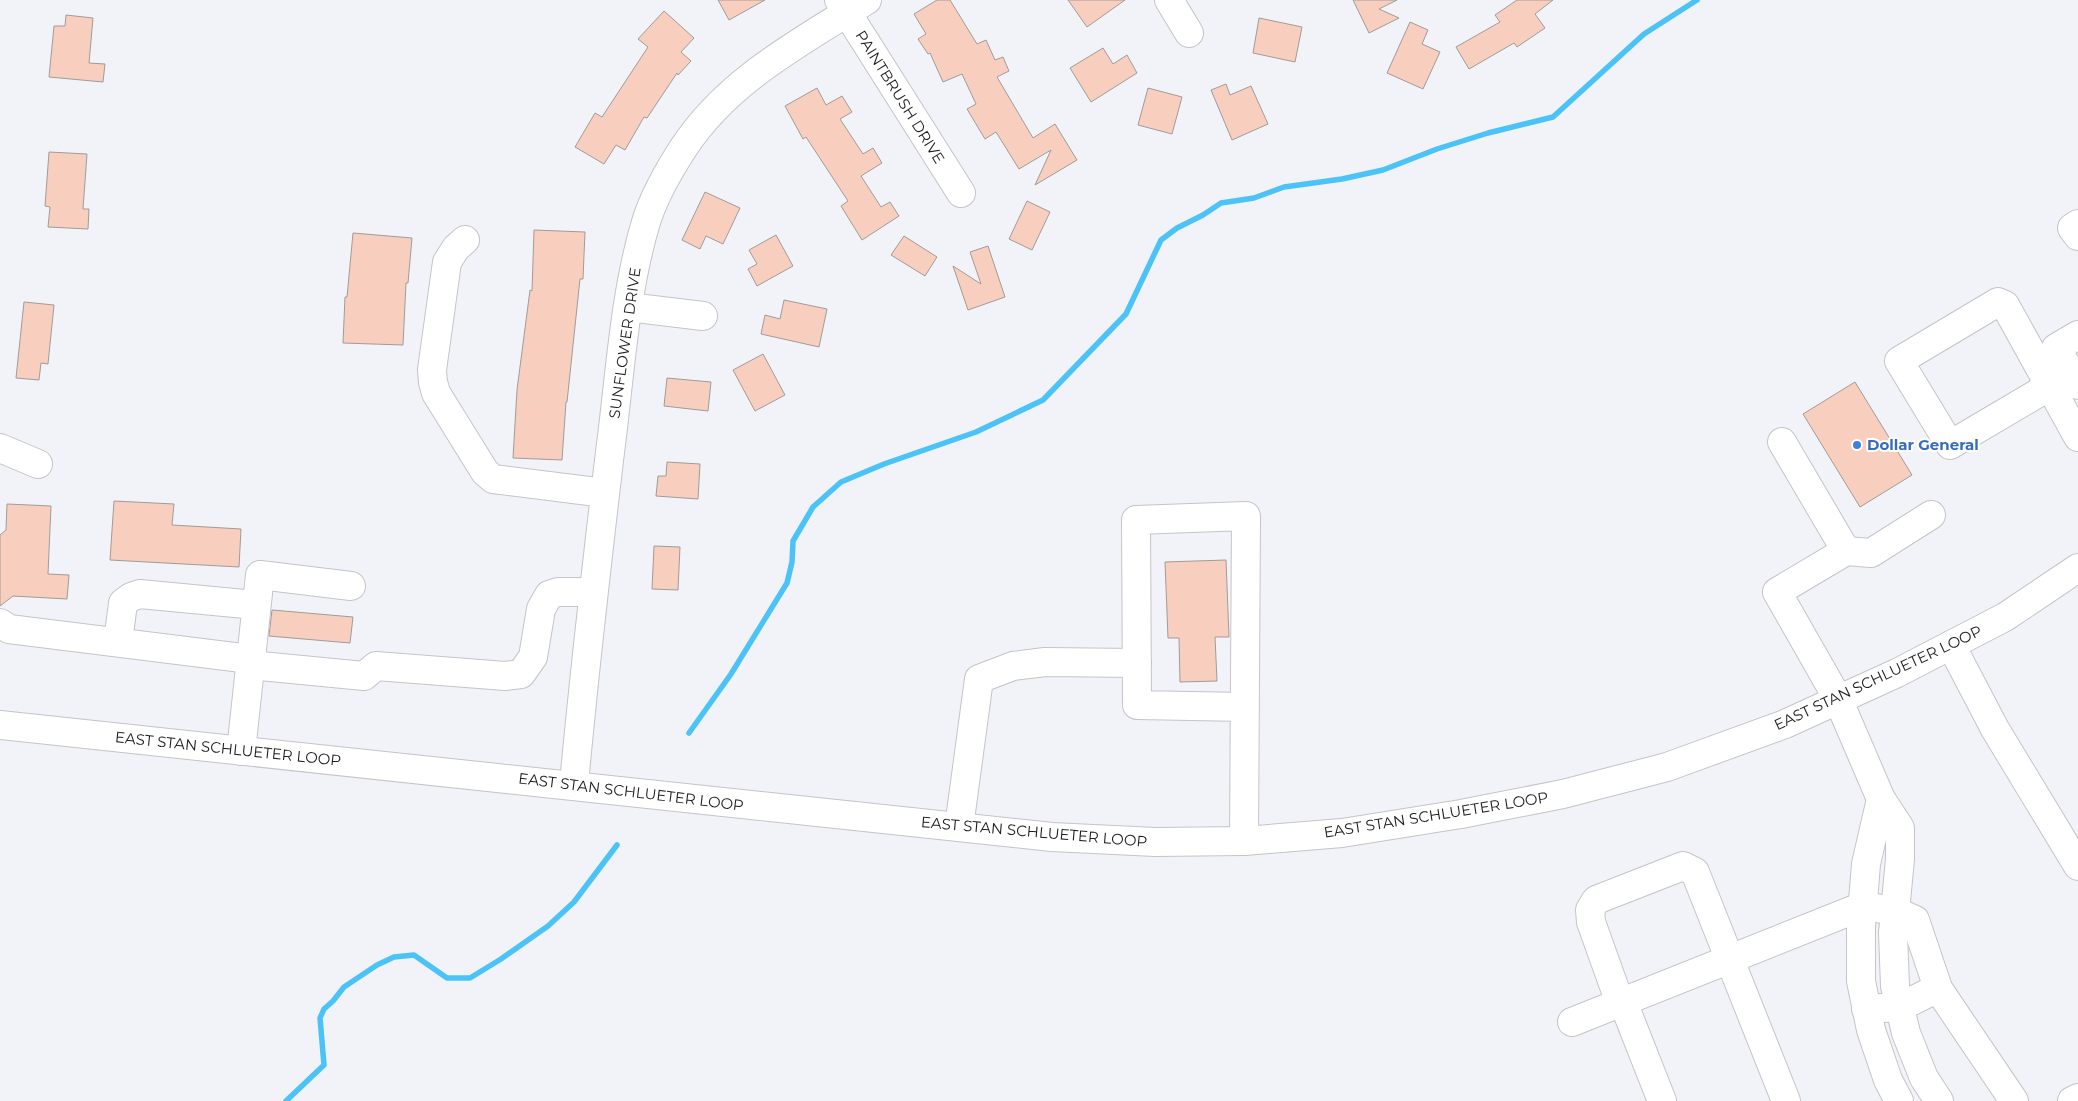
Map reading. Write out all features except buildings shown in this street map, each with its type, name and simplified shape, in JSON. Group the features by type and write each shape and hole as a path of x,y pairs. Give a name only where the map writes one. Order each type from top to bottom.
{"main road":[{"path":"1169,0 1189,33"},
{"name":"PAINTBRUSH DRIVE","path":"851,4 960,193"},
{"name":"SUNFLOWER DRIVE","path":"574,784 593,592 628,308 646,221 663,182 684,146 713,110 745,79 851,4"},
{"path":"2078,224 2072,228 2078,236"},
{"path":"465,240 456,248 447,262 432,370 436,393 485,472 493,479 605,493"},
{"path":"2050,386 1950,445 1899,361 1998,302 2005,305 2050,386 2078,437"},
{"path":"628,308 703,316"},
{"path":"2078,335 2056,348 2078,385"},
{"path":"1782,442 1846,551"},
{"path":"0,448 38,464"},
{"path":"1244,841 1245,707 1246,516 1136,520 1137,704 1245,707"},
{"path":"1931,516 1871,553 1846,551 1777,592 1838,699 1881,799 1900,828 1900,859 1893,934 1895,986 1906,1033 1924,1078 1939,1101"},
{"name":"EAST STAN SCHLUETER LOOP","path":"0,725 574,784 667,797 1052,837 1136,841 1244,841 1342,833 1461,814 1563,794 1667,767 1785,724 1896,673 2005,617 2078,568"},
{"path":"240,751 260,575 351,586"},
{"path":"0,623 9,629 364,676 376,666 504,676 521,674 532,657 541,609 549,595 558,592 593,592"},
{"path":"118,642 123,602 140,594 256,605"},
{"path":"1951,645 1995,729 2078,866"},
{"path":"959,827 979,679 1013,666 1045,662 1136,662"},
{"path":"1881,799 1866,864 1860,981 1871,1030 1888,1080 1899,1101"},
{"path":"1662,1101 1591,922 1590,910 1596,900 1683,866 1695,872 1786,1101"},
{"path":"1572,1022 1863,906 1895,911 1915,920 1938,987 2014,1101"},
{"path":"1866,1009 1900,1008 1938,987"},
{"path":"2072,1101 2078,1098"}],"waterway":[{"path":"689,733 731,674 787,583 792,562 793,541 813,507 841,482 884,464 976,432 1043,400 1126,314 1161,240 1177,228 1203,215 1221,203 1254,198 1284,187 1342,179 1383,170 1437,149 1488,133 1553,117 1644,34 1697,0"},
{"path":"286,1101 324,1065 320,1018 324,1009 344,987 377,965 394,957 414,955 447,978 470,978 548,926 574,902 617,845"}],"place":[{"name":"Dollar General","path":"1857,445"}]}
